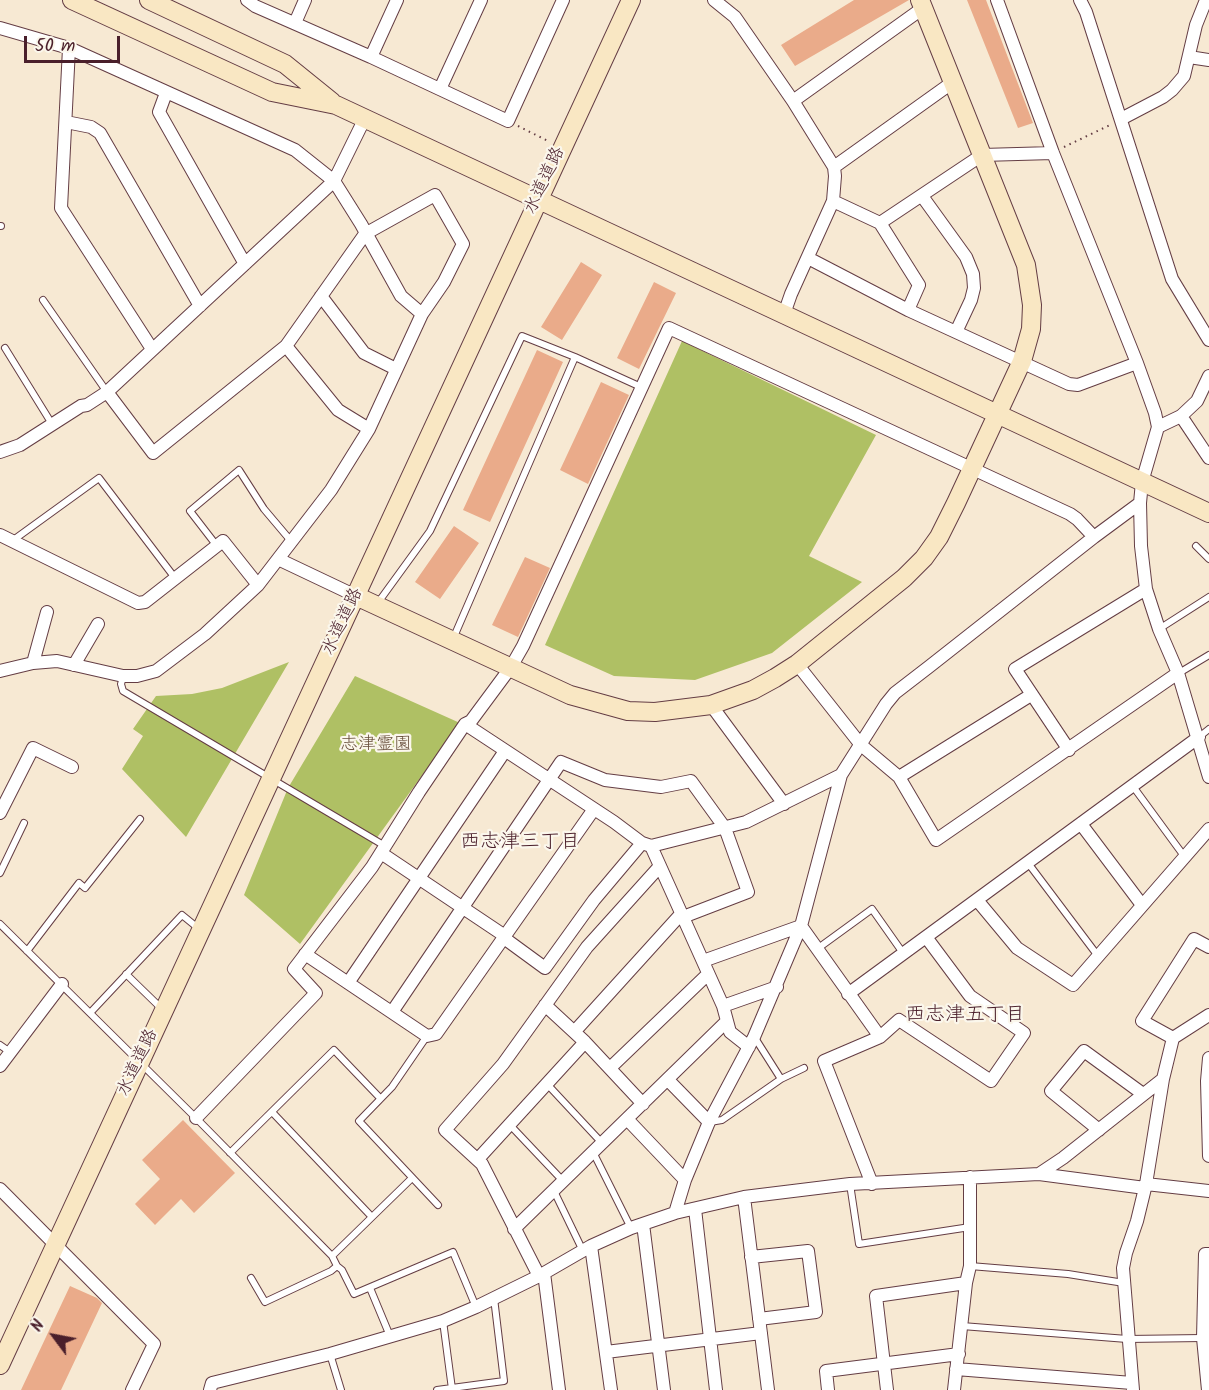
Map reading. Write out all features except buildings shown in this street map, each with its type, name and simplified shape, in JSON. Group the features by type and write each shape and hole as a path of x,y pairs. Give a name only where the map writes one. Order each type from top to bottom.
{"street":[{"path":"72,0 272,92 336,105 365,118 1209,513"},
{"path":"149,0 285,64 336,105"},
{"path":"247,0 255,6 508,121 562,0"},
{"path":"295,23 305,0"},
{"path":"371,57 397,0"},
{"path":"440,89 481,0"},
{"name":"水道道路","path":"0,1365 631,0"},
{"path":"714,0 735,17 793,101 834,167 836,176 833,201 784,314"},
{"path":"997,0 1053,153 1155,412 1158,427 1142,482 1140,503 1141,546 1146,589 1159,628 1204,733 1209,777"},
{"path":"1080,0 1086,12 1172,279 1209,340"},
{"path":"1086,12 1095,0"},
{"path":"1121,119 1172,90 1184,76 1206,0"},
{"path":"278,559 570,694 628,711 655,712 711,705 753,690 797,664 904,578 924,558 939,537 1022,361 1031,328 1032,305 1026,265 921,4 793,101"},
{"path":"0,28 69,48 296,150 334,181 401,296 422,314"},
{"path":"69,48 62,208 152,349"},
{"path":"1189,57 1209,60"},
{"path":"834,167 953,82"},
{"path":"166,93 159,112 245,264"},
{"path":"0,452 20,445 107,392 334,181 365,118"},
{"path":"66,122 91,127 100,133 200,306"},
{"path":"880,223 982,154 1053,153"},
{"path":"0,671 48,661 123,676 136,676 156,671 166,665 206,634 258,585 330,490 369,429 422,314 444,282 463,244 435,195 365,234 286,346 153,453 107,392"},
{"path":"922,196 966,257 973,274 974,288 971,300 956,332"},
{"path":"833,201 880,223 918,285 909,310"},
{"path":"808,258 909,310 1069,384 1078,385 1137,363"},
{"path":"321,296 364,353 396,369"},
{"path":"196,1118 316,993 294,969 372,867 465,724 471,722 511,667 523,646 669,328 1077,519 1094,537"},
{"path":"286,346 338,410 369,429"},
{"path":"1158,427 1181,416 1197,401 1209,376"},
{"path":"1181,416 1209,458"},
{"path":"675,1214 685,1180 709,1122 752,1042 777,987 801,926 841,775 861,744 895,693 1140,503"},
{"path":"0,535 138,603 145,602 175,578 181,576 223,541 258,585"},
{"path":"1069,750 1015,669 1146,589"},
{"path":"33,663 47,612"},
{"path":"74,665 98,624"},
{"path":"797,664 861,744 899,777 936,840 1178,673"},
{"path":"899,777 1031,694"},
{"path":"711,705 784,804"},
{"path":"465,724 646,844 660,866 704,961 723,1006 730,1032 752,1042"},
{"path":"848,994 1204,733"},
{"path":"0,813 33,748 72,767"},
{"path":"348,983 505,751"},
{"path":"392,1012 561,762 604,780 661,787 692,781 725,828 748,892 682,916 574,1031"},
{"path":"383,849 418,878 545,968 594,900 646,844 746,822 841,775"},
{"path":"305,954 427,1036 436,1034 594,809"},
{"path":"1081,824 1142,905"},
{"path":"977,900 1017,948 1074,985 1209,829"},
{"path":"559,1390 541,1275 478,1159 445,1130 503,1064 587,947 660,866"},
{"path":"801,926 880,1038"},
{"path":"704,961 801,926"},
{"path":"872,1184 824,1061 880,1038 899,1020 991,1081 1024,1033 970,996 926,936"},
{"path":"1173,1038 1142,1021 1194,939 1209,947"},
{"path":"610,1068 708,974"},
{"path":"0,1066 5,1049 62,984"},
{"path":"723,1006 777,987"},
{"path":"545,1005 574,1031 644,1104"},
{"path":"956,1369 1132,1386 1123,1268 1125,1253 1137,1221 1145,1186 1162,1079 1173,1038 1209,1015"},
{"path":"514,1229 727,1021"},
{"path":"478,1159 585,1042"},
{"path":"1099,1130 1051,1091 1084,1051 1143,1094"},
{"path":"1209,1058 1207,1081 1209,1156"},
{"path":"1039,1174 1064,1158 1162,1079"},
{"path":"668,1080 709,1122"},
{"path":"627,1119 685,1180"},
{"path":"210,1390 212,1383 443,1321 476,1307 587,1249 637,1226 744,1197 850,1184 1039,1174 1209,1191"},
{"path":"954,1390 970,1266 970,1177"},
{"path":"0,1189 154,1344 132,1390"},
{"path":"744,1197 768,1390"},
{"path":"695,1209 716,1390"},
{"path":"637,1226 658,1345 663,1390"},
{"path":"587,1249 611,1390"},
{"path":"751,1257 808,1251 816,1312 759,1319"},
{"path":"1208,1390 1203,1338 1205,1254 1209,1254"},
{"path":"887,1390 876,1296 966,1283"},
{"path":"606,1352 761,1333"},
{"path":"828,1390 826,1371 959,1354"}],"lane":[{"path":"43,300 107,392"},
{"path":"376,605 430,531 522,336 642,387"},
{"path":"5,348 53,425"},
{"path":"453,640 576,357"},
{"path":"217,546 190,511 239,470 264,509 291,542"},
{"path":"12,541 99,478 175,578"},
{"path":"1196,546 1209,559"},
{"path":"1159,628 1209,597"},
{"path":"1178,673 1209,655"},
{"path":"123,676 121,684 123,691 272,778 383,849"},
{"path":"1132,785 1185,856"},
{"path":"27,951 79,884 85,888 140,819"},
{"path":"0,873 24,823"},
{"path":"1028,862 1098,957"},
{"path":"816,950 872,909 903,953"},
{"path":"90,1012 182,915 200,931"},
{"path":"0,924 332,1256 354,1294 453,1252 476,1307"},
{"path":"126,975 163,1010"},
{"path":"427,1036 392,1088 359,1121 438,1206"},
{"path":"752,1042 781,1079"},
{"path":"230,1153 334,1050 380,1098"},
{"path":"709,1122 722,1120 781,1079 804,1068"},
{"path":"547,1084 602,1143"},
{"path":"272,1112 371,1216"},
{"path":"509,1125 563,1181"},
{"path":"593,1152 637,1226"},
{"path":"332,1256 412,1178"},
{"path":"850,1184 859,1244 969,1227"},
{"path":"553,1190 587,1249"},
{"path":"251,1278 265,1302 337,1266"},
{"path":"970,1266 1068,1274 1124,1283"},
{"path":"370,1288 390,1336"},
{"path":"437,1390 504,1381 494,1298"},
{"path":"443,1321 452,1389"},
{"path":"963,1326 1127,1339 1203,1338"},
{"path":"330,1353 341,1390"}],"path":[{"path":"1053,153 1121,119"},
{"path":"508,121 562,147"}],"green space":[{"path":"682,341 876,435 809,556 862,582 772,653 695,680 614,676 545,645"},
{"path":"289,662 186,837 122,769 143,736 133,729 156,696 192,694 222,688"},
{"name":"志津霊園","path":"355,676 460,723 300,944 244,895 288,788"}],"district":[{"name":"西志津三丁目","path":"520,844"},
{"name":"西志津五丁目","path":"965,1017"}]}
